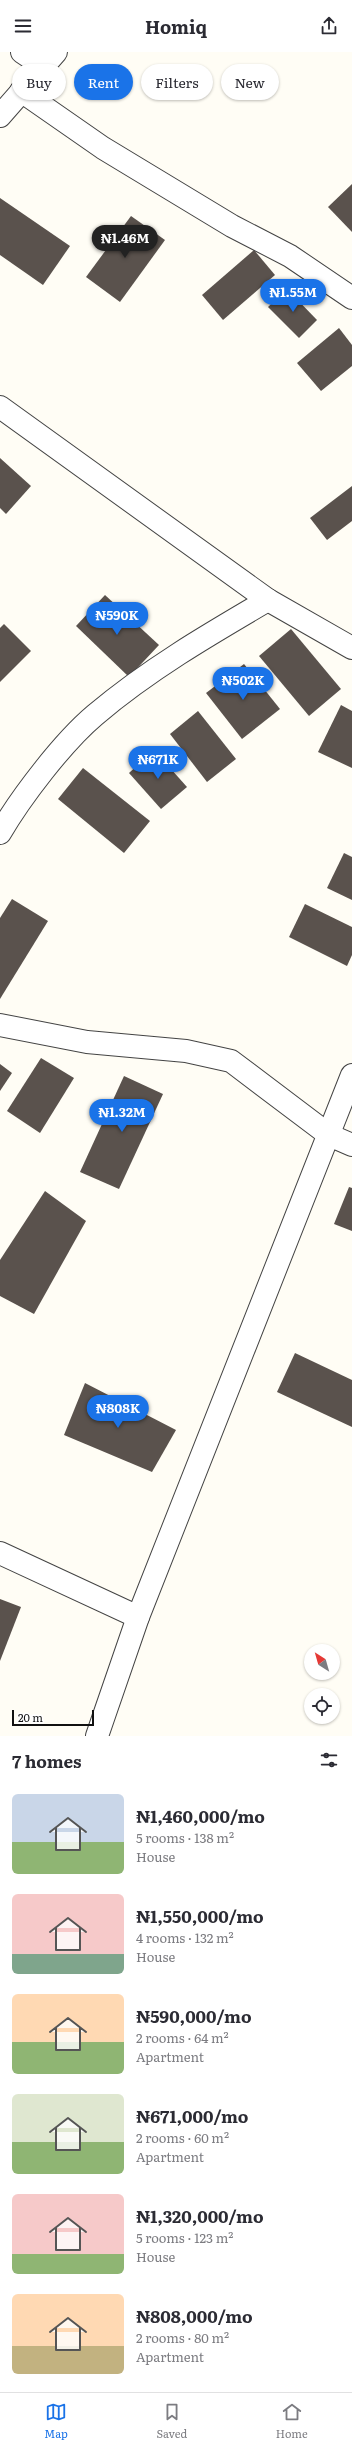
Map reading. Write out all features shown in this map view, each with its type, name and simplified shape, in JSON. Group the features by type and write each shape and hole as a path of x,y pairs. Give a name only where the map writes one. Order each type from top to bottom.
{"street":[{"path":"22,52 49,59"},
{"path":"0,116 13,100"},
{"path":"34,100 103,148 232,226 290,256 352,298"},
{"path":"0,407 268,600 352,648"},
{"path":"3,819 63,749 94,716 184,648 268,600"},
{"path":"0,1025 87,1042 186,1050 231,1061 329,1135 352,1145"},
{"path":"97,1736 138,1617 352,1075"},
{"path":"0,1553 138,1617"}],"building":[{"path":"352,184 352,232 328,207"},
{"path":"0,198 70,246 43,285 0,255"},
{"path":"131,216 165,240 120,302 86,277"},
{"path":"254,250 275,275 223,320 202,295"},
{"path":"287,289 317,320 299,338 268,307"},
{"path":"339,328 352,345 352,366 321,391 297,363"},
{"path":"0,458 31,486 6,514 0,508"},
{"path":"352,486 352,521 327,540 310,518"},
{"path":"105,595 159,645 129,677 76,626"},
{"path":"4,624 31,651 0,682 0,628"},
{"path":"291,629 341,689 309,716 259,656"},
{"path":"244,664 280,709 242,739 206,693"},
{"path":"341,705 352,711 352,768 318,752"},
{"path":"198,711 236,759 207,782 170,734"},
{"path":"154,750 187,787 161,809 129,773"},
{"path":"83,768 150,821 124,853 58,799"},
{"path":"344,853 352,857 352,900 327,888"},
{"path":"12,899 48,921 0,999 0,918"},
{"path":"305,904 352,927 352,955 347,966 289,937"},
{"path":"41,1058 74,1078 40,1133 7,1111"},
{"path":"0,1064 12,1073 0,1091"},
{"path":"124,1076 163,1094 119,1189 80,1172"},
{"path":"349,1187 352,1188 352,1231 334,1224"},
{"path":"45,1191 86,1221 34,1314 0,1296 0,1260"},
{"path":"295,1353 352,1380 352,1427 277,1392"},
{"path":"85,1383 176,1430 152,1472 64,1435"},
{"path":"0,1599 21,1607 0,1661"}]}
